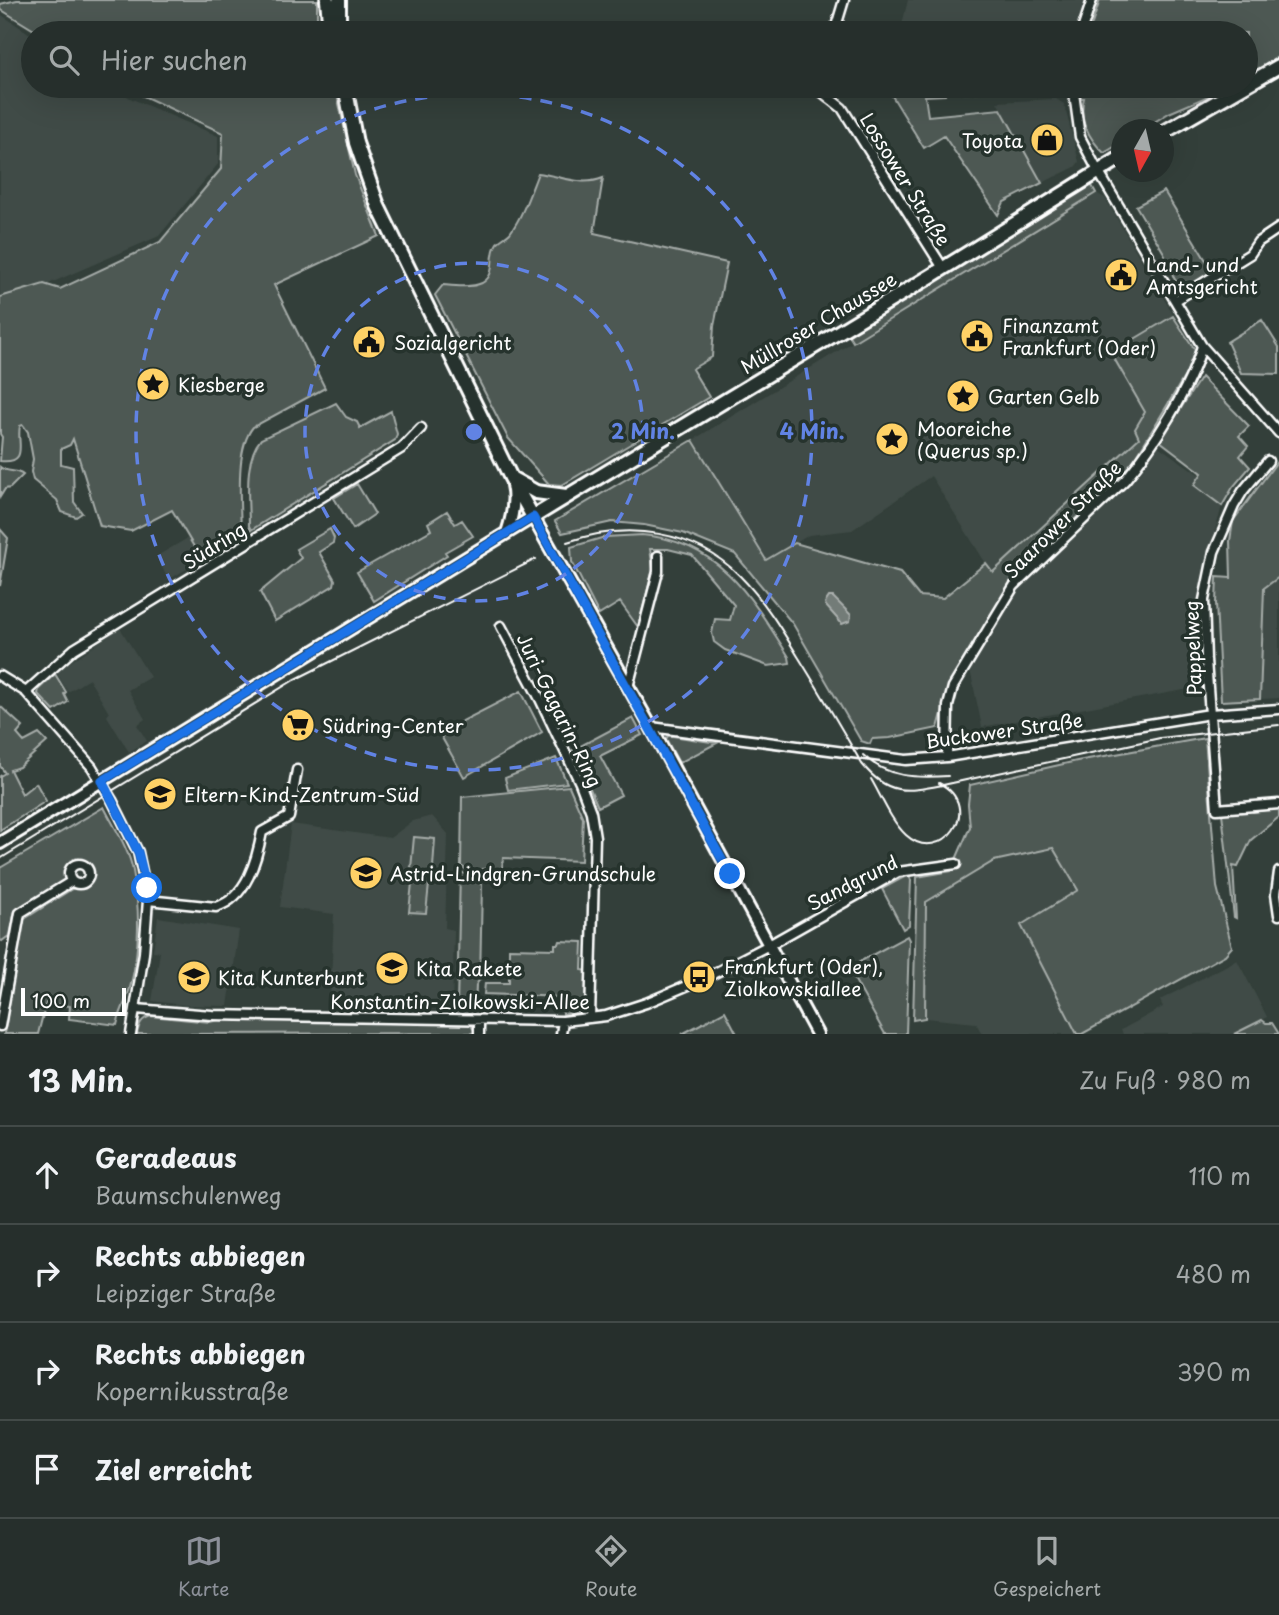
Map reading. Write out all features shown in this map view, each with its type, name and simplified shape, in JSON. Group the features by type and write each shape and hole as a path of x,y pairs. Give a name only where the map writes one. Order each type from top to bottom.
{"main road":[{"path":"327,0 329,21"},
{"path":"339,0 339,21"},
{"path":"1258,78 1279,66"},
{"path":"347,98 356,143 378,206 511,478 533,517"},
{"path":"1174,126 1223,98"},
{"name":"Müllroser Chaussee","path":"533,517 1111,163"},
{"path":"511,478 536,492 566,496"}],"street":[{"path":"838,21 844,0"},
{"path":"1085,21 1092,0"},
{"name":"Lossower Straße","path":"832,98 846,113 943,268"},
{"path":"1075,98 1080,137 1202,346 1279,433"},
{"path":"1176,300 1250,254 1258,242 1279,228"},
{"name":"Saarower Straße","path":"947,757 948,706 953,687 1014,586 1138,465 1189,380 1202,346"},
{"name":"Südring","path":"26,692 74,649 402,447 421,428"},
{"name":"Pappelweg","path":"1268,461 1234,506 1214,552 1204,609 1217,809 1279,804"},
{"path":"507,533 512,520 514,494 511,478"},
{"path":"0,843 533,517 651,727 817,1034"},
{"path":"628,687 658,572 658,556"},
{"name":"Juri-Gagarin-Ring","path":"501,626 561,742 591,812 595,837 590,1018"},
{"path":"0,676 26,692 102,781 138,852 148,901 131,1034"},
{"name":"Buckower Straße","path":"651,727 906,760 947,757 1210,714 1279,709"},
{"path":"148,901 216,907 225,905 234,897 252,868 262,832 289,817 298,770"},
{"name":"Sandgrund","path":"769,945 898,872 956,864"},
{"path":"1279,872 1276,894 1279,915"},
{"path":"0,1026 20,913 72,881"},
{"name":"Konstantin-Ziolkowski-Allee","path":"136,1009 212,1015 563,1021 606,1016 646,1003 705,978 769,945"},
{"path":"479,1034 480,1020"},
{"path":"561,1034 563,1021"}],"shaded area":[{"path":"17,0 317,0 318,21 21,22 0,9 0,4"},
{"path":"908,0 1085,0 1078,21 903,21"},
{"path":"1100,0 1279,0 1279,56 1258,69 1258,21 1093,21"},
{"path":"0,14 21,28 21,98 130,98 218,136 218,164 159,236 0,305"},
{"path":"148,98 338,98 355,175 379,236 274,285 325,388 253,427 247,437 241,464 241,536 202,560 172,510 131,531 100,526 73,439 70,445 61,449 61,464 73,467 74,502 82,513 76,517 62,512 57,500 33,480 33,459 28,432 23,425 20,426 19,432 18,455 9,461 0,461 0,297 44,284 60,289 160,242 221,169 223,133"},
{"path":"893,98 925,98 928,116 1001,109 1042,183 1004,202 998,215 944,136 924,148"},
{"path":"1084,98 1204,98 1159,119 1111,119 1111,149 1104,153 1086,128 1082,113"},
{"path":"1056,99 1064,104 1079,162 1075,167 1042,183 997,102"},
{"path":"538,173 579,181 603,178 594,233 727,263 714,326 712,357 692,369 709,397 562,485 549,484 508,438 435,295 443,285 473,286 487,279 494,248 515,226"},
{"path":"1091,184 1096,193 853,342 848,334"},
{"path":"1164,191 1213,272 1182,290 1136,206"},
{"path":"1096,193 1105,198 1174,316 1112,353 1145,412 1135,429 1140,438 992,573 931,476 852,530 809,535 767,560 693,440"},
{"path":"1173,316 1195,350 1186,374 1133,462 1011,582 949,688 938,728 872,739 870,744 861,741 793,624 735,554 683,533 644,525 612,522 562,533 555,521 693,440 766,560 795,543 900,573 919,596 943,598 986,563 993,572 1139,438 1135,429 1145,412 1111,353"},
{"path":"1262,320 1279,347 1279,374 1241,373 1227,342"},
{"path":"1201,377 1249,426 1239,436 1248,446 1240,456 1250,467 1233,487 1222,506 1194,485 1202,473 1160,441"},
{"path":"336,403 346,417 357,422 360,428 391,411 397,434 395,440 251,530 248,504 249,469 255,448 261,439"},
{"path":"1158,446 1201,476 1194,485 1222,506 1199,603 1200,687 982,727 970,669 1001,614 1024,584 1141,472"},
{"path":"1279,459 1279,577 1264,588 1260,699 1221,701 1217,577 1231,578 1230,541 1233,521"},
{"path":"0,467 23,475 10,488 5,489 0,497"},
{"path":"357,484 375,514 353,529 334,498"},
{"path":"447,511 455,524 462,520 473,536 374,601 357,572 431,530 428,523"},
{"path":"0,529 8,538 0,586"},
{"path":"330,529 333,543 319,552 335,580 334,585 275,621 260,592 301,558 296,549"},
{"path":"642,535 692,548 713,561 747,594 789,657 790,663 768,666 725,650 714,642 712,633 715,619 730,620 734,605 692,555 668,549 650,549 653,569 638,627 620,602 599,615 572,562 571,547 605,537"},
{"path":"188,538 202,560 168,580 157,556"},
{"path":"1279,577 1279,698 1260,699 1264,588"},
{"path":"829,597 833,597 851,615 850,621 842,624 826,606"},
{"path":"120,628 150,677 128,690 145,719 137,725 147,741 129,752 89,679 68,692 56,672"},
{"path":"55,674 66,692 64,694 68,702 54,711 38,694 39,689"},
{"path":"521,691 542,732 464,777 441,736 446,733 445,730"},
{"path":"0,706 23,727 17,734 24,742 39,734 47,742 19,767 10,770 22,794 36,783 46,801 0,830 0,776 5,773 0,766"},
{"path":"633,718 642,735 600,756 621,795 598,807 573,750"},
{"path":"668,736 717,743 679,763 666,739"},
{"path":"1205,738 1217,887 1232,947 1225,955 1082,1034 1077,1034 1021,925 1078,890 1053,848 994,861 926,902 925,1018 913,1020 917,877 951,871 970,827 970,785 1077,761"},
{"path":"556,758 567,783 508,790 505,778"},
{"path":"569,786 583,818 581,861 503,858 502,869 483,869 483,880 461,866 462,797"},
{"path":"104,807 131,863 138,913 134,971 117,1025 69,1019 70,1006 46,1003 38,1034 4,1034 23,920 75,887 89,882 90,867 73,865 66,875 66,880 15,911 10,935 2,941 0,868"},
{"path":"1279,808 1279,817 1251,840 1238,867 1233,866 1236,918 1222,813"},
{"path":"432,816 448,834 445,928 454,930 452,1007 330,1005 334,914 280,907 291,824 390,838 413,821"},
{"path":"414,837 435,839 432,881 410,879"},
{"path":"1053,848 1078,890 1021,926 1077,1034 982,1034 976,1023 925,1018 926,902 994,861"},
{"path":"460,871 482,885 480,979 476,985 475,1008 457,1008"},
{"path":"906,876 911,880 909,925 903,929 882,889"},
{"path":"412,883 429,884 426,913 409,912"},
{"name":"Kita Kunterbunt","path":"158,917 239,930 228,1006 152,1001 160,952 153,951"},
{"path":"907,936 906,1034 885,1034 848,968"},
{"path":"560,941 583,942 582,970 588,971 586,1012 563,1014 562,997 484,994 485,983 509,983 509,948 555,949 555,944"},
{"path":"1237,960 1267,1017 1234,1034 1123,1034 1121,1030 1163,1007 1160,1000"},
{"path":"725,1011 737,1034 682,1034"},
{"path":"151,1016 210,1022 222,1019 470,1024 476,1033 137,1034 141,1022"},
{"path":"1262,1020 1272,1023 1279,1034 1234,1034"}],"tram line":[{"path":"567,542 613,532 636,531 681,539 722,560 749,585 772,615 862,764 889,787 918,789 1160,738 1279,725"},
{"path":"0,859 294,680 536,559"},
{"path":"863,755 872,763 902,775 948,776"},
{"path":"871,779 891,816 906,835 919,843 933,844 944,839 953,830 958,818 959,806 953,793 939,783"}],"place":[{"name":"Toyota","path":"1047,140"},
{"name":"Land- und Amtsgericht","path":"1121,275"},
{"name":"Finanzamt Frankfurt (Oder)","path":"977,336"},
{"name":"Sozialgericht","path":"369,342"},
{"name":"Kiesberge","path":"153,384"},
{"name":"Garten Gelb","path":"963,396"},
{"name":"Mooreiche (Querus sp.)","path":"892,439"},
{"name":"Südring-Center","path":"298,725"},
{"name":"Eltern-Kind-Zentrum-Süd","path":"160,794"},
{"name":"Astrid-Lindgren-Grundschule","path":"366,873"},
{"name":"Kita Rakete","path":"392,968"},
{"name":"Kita Kunterbunt","path":"194,977"},
{"name":"Frankfurt (Oder), Ziolkowskiallee","path":"699,977"}],"route":[{"path":"147,888 138,852 102,781 533,517 730,874"}]}
